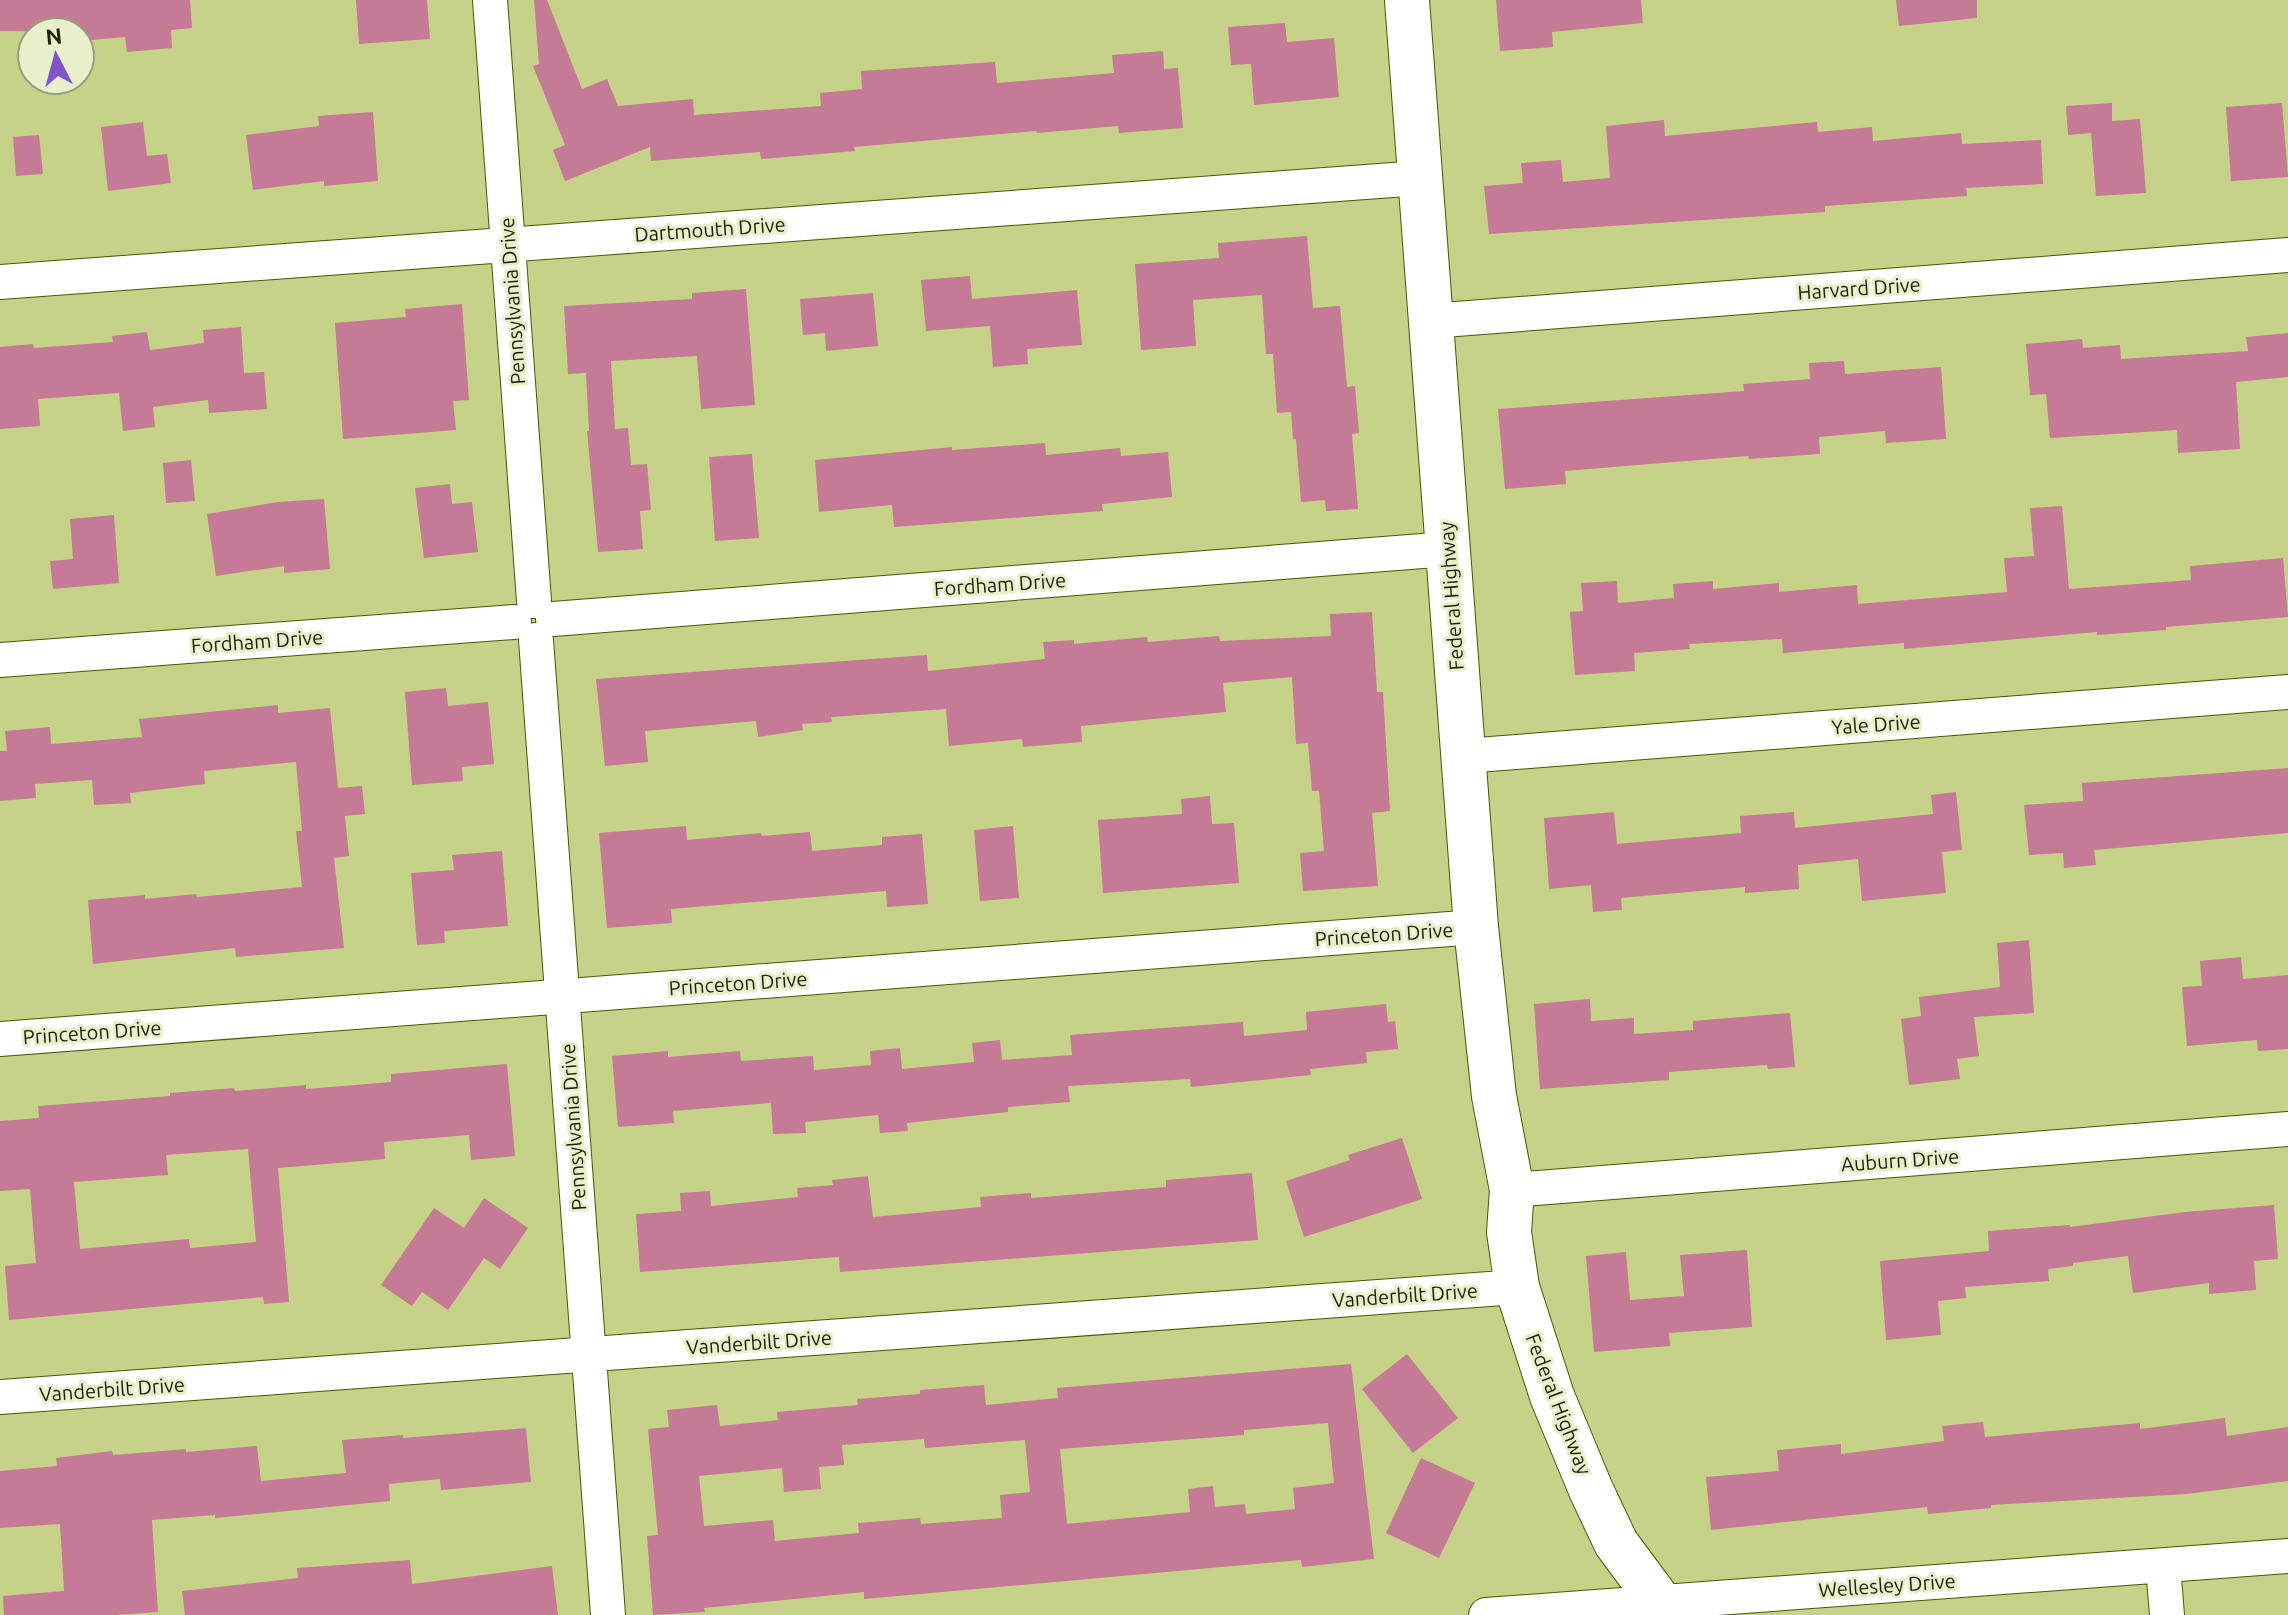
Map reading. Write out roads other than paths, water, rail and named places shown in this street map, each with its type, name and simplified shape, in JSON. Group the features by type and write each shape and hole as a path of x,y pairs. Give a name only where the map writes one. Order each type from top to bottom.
{"main road":[{"name":"Federal Highway","path":"1407,0 1476,927 1491,1069 1512,1190 1509,1232 1517,1287 1552,1396 1591,1490 1616,1543 1663,1608"},
{"name":"Federal Highway","path":"1512,1190 1537,1235 1565,1342 1585,1400 1642,1534 1663,1608"}],"street":[{"name":"Pennsylvania Drive","path":"490,0 608,1615"},
{"name":"Dartmouth Drive","path":"0,282 1420,178"},
{"name":"Harvard Drive","path":"1430,321 2288,255"},
{"name":"Fordham Drive","path":"0,660 1448,549"},
{"name":"Yale Drive","path":"1464,756 2288,692"},
{"name":"Princeton Drive","path":"0,1039 1476,927"},
{"name":"Auburn Drive","path":"1512,1190 2288,1129"},
{"name":"Vanderbilt Drive","path":"0,1397 1517,1287"},
{"name":"Wellesley Drive","path":"1486,1615 1663,1608 2288,1556"},
{"path":"2163,1566 2167,1615"}]}
